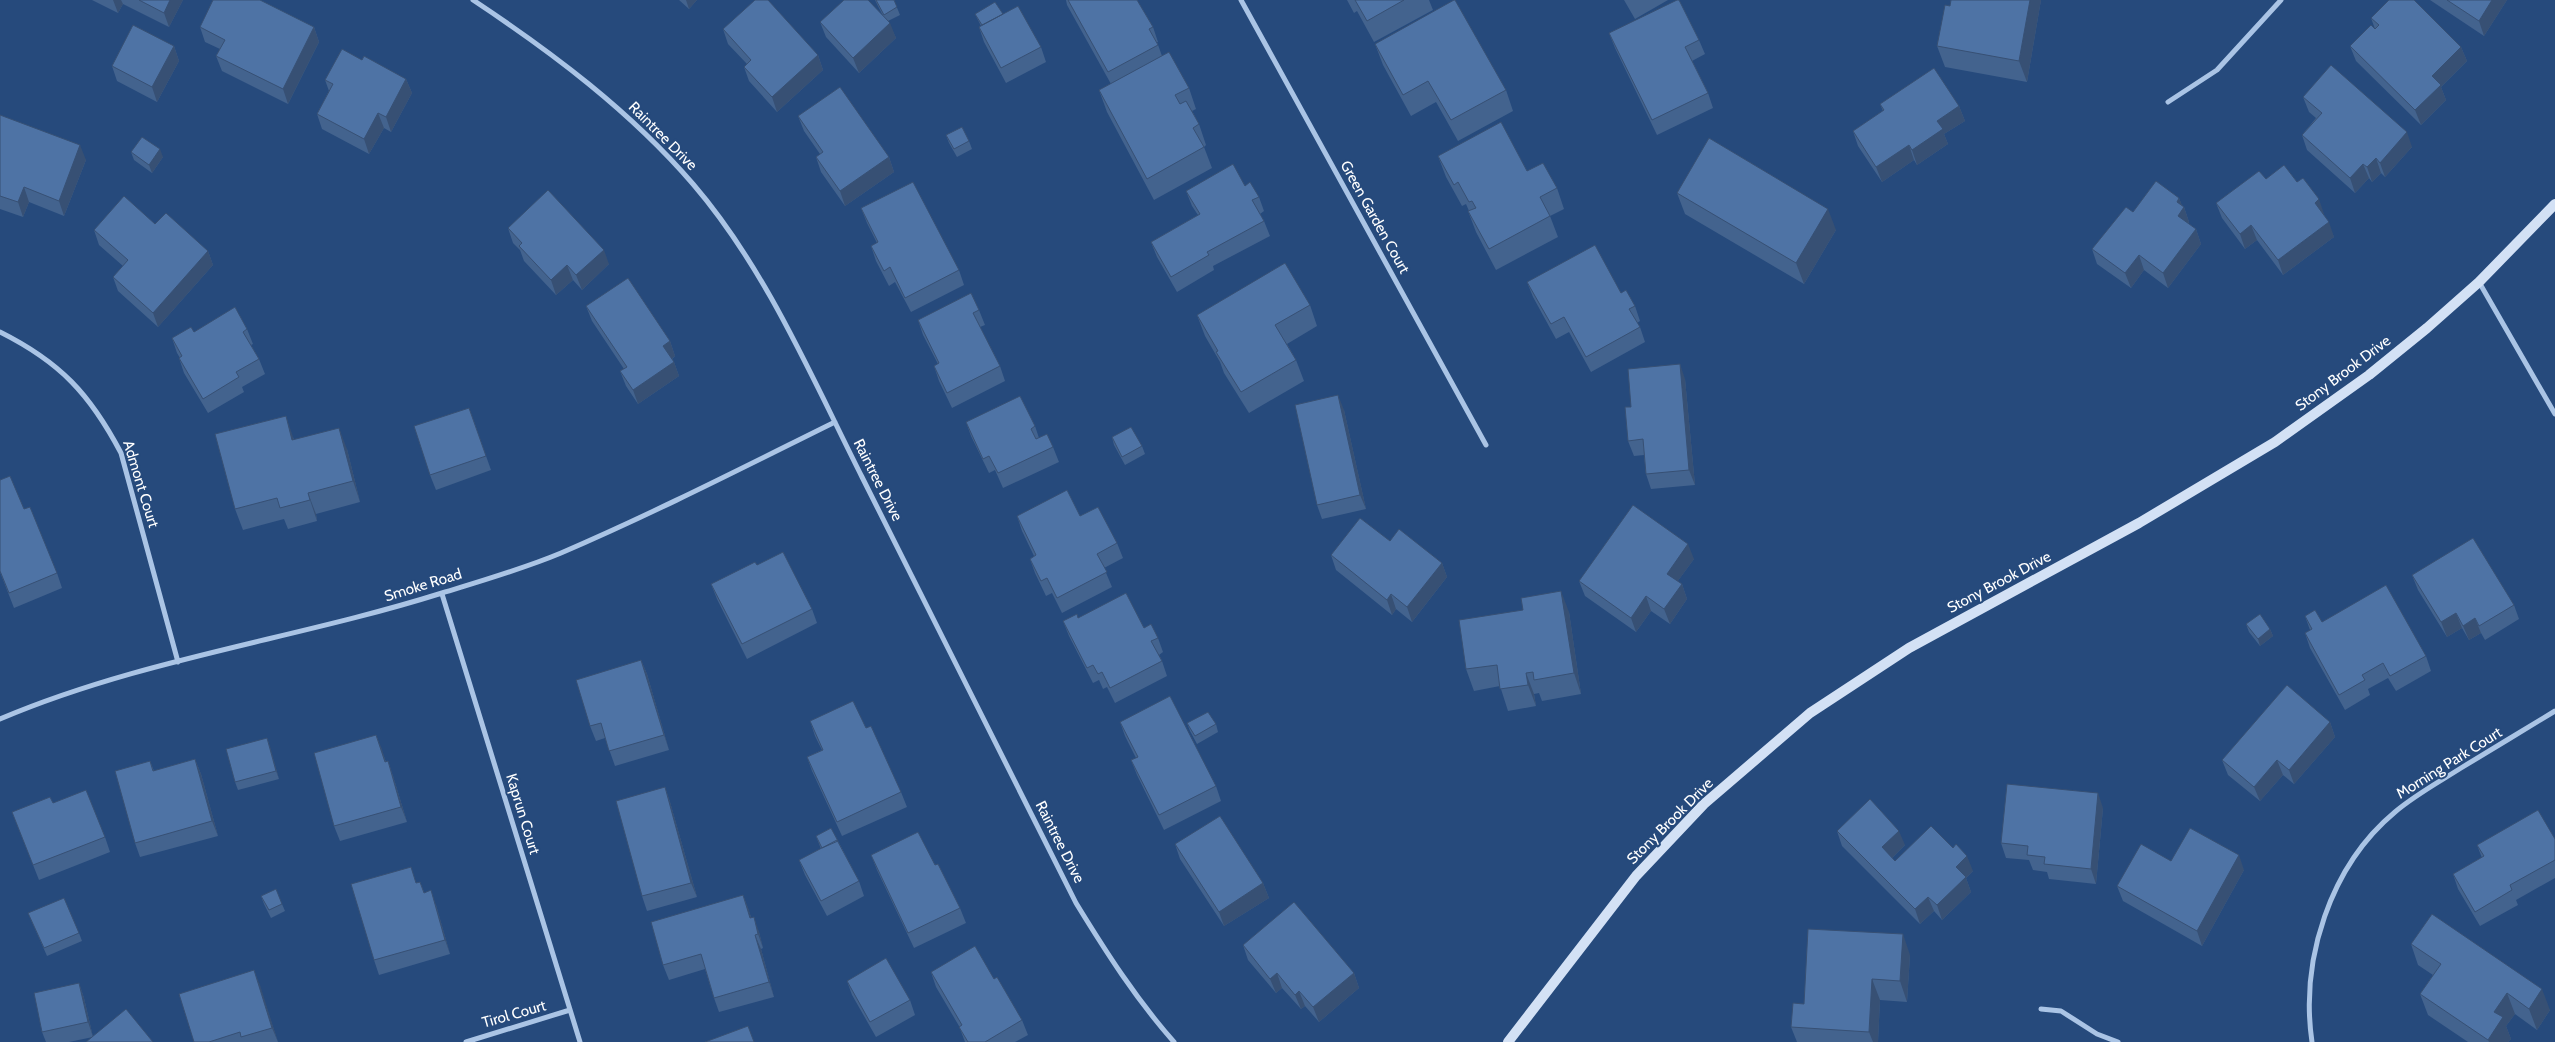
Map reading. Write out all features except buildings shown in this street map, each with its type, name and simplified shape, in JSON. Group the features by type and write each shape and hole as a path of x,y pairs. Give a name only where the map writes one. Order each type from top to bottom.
{"street":[{"name":"Raintree Drive","path":"473,0 536,42 597,89 654,142 694,185 730,231 762,281 1076,903 1115,967 1150,1016 1174,1042"},
{"name":"Green Garden Court","path":"1241,0 1486,445"},
{"path":"2168,102 2217,70 2281,0"},
{"name":"Stony Brook Drive","path":"1508,1042 1636,876 1704,804 1810,713 1909,648 2139,524 2275,442 2369,375 2427,328 2479,282 2555,204"},
{"path":"2479,282 2555,414"},
{"name":"Admont Court","path":"0,332 31,347 63,372 86,396 106,424 121,453 178,662"},
{"name":"Smoke Road","path":"0,719 47,699 113,678 442,594 559,554 711,483 834,422"},
{"name":"Kaprun Court","path":"442,594 580,1042"},
{"name":"Morning Park Court","path":"2312,1042 2308,994 2316,946 2333,894 2368,840 2394,813 2422,792 2555,711"},
{"path":"2041,1009 2062,1011 2097,1034 2118,1042"},
{"name":"Tirol Court","path":"466,1042 570,1010"}]}
